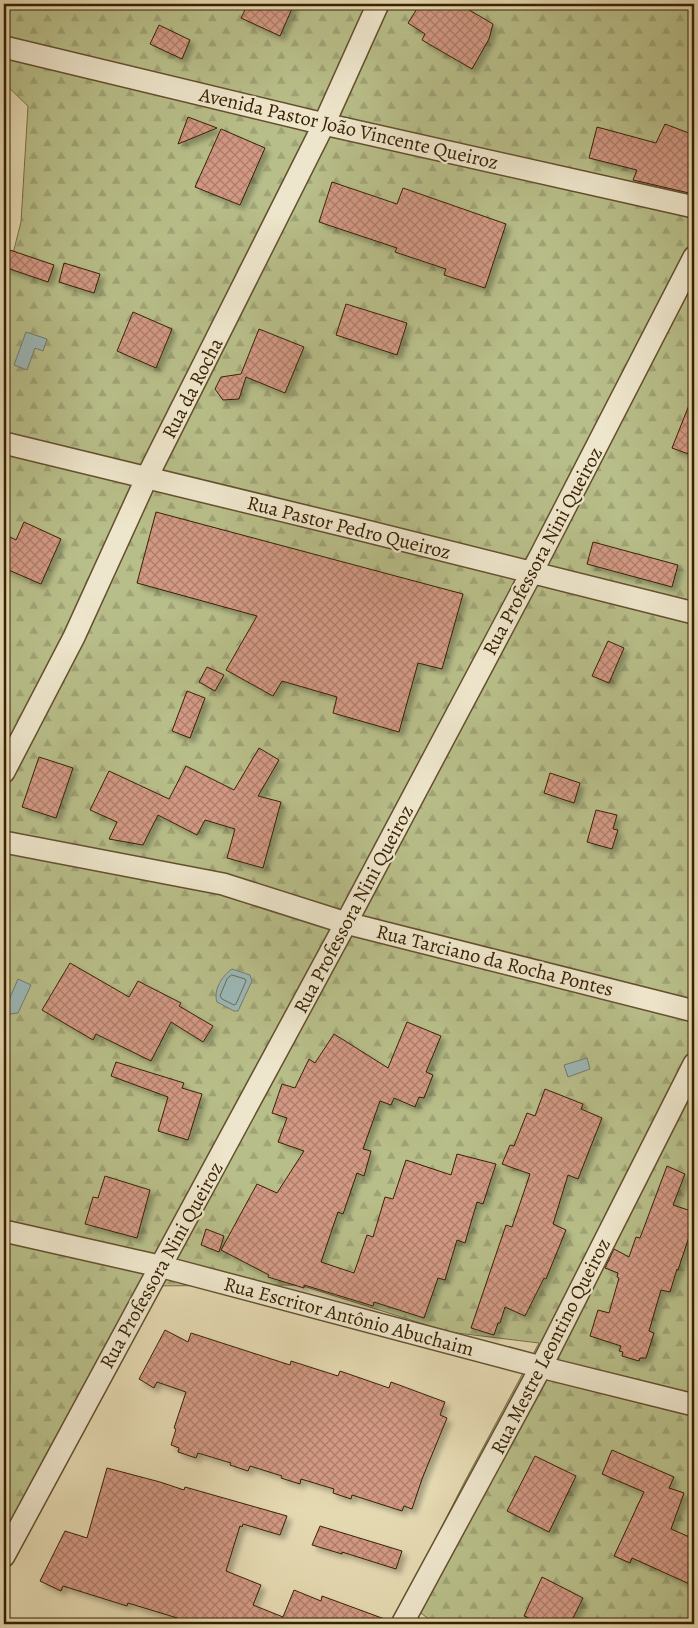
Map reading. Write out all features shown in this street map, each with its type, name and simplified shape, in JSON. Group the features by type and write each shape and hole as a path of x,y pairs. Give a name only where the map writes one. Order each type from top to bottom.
{"street":[{"name":"Rua da Rocha","path":"4,772 74,637 147,478 324,124 378,4"},
{"name":"Avenida Pastor João Vincente Queiroz","path":"4,47 324,124 694,207"},
{"name":"Rua Professora Nini Queiroz","path":"4,1556 159,1266 265,1076 532,572 694,257"},
{"name":"Rua Pastor Pedro Queiroz","path":"4,443 694,613"},
{"name":"Rua Tarciano da Rocha Pontes","path":"4,842 223,884 346,923 694,1011"},
{"name":"Rua Mestre Leontino Queiroz","path":"402,1624 541,1367 694,1064"},
{"name":"Rua Escritor Antônio Abuchaim","path":"4,1231 159,1266 541,1367 694,1405"}],"green space":[{"path":"4,4 685,4 694,11 694,1624 436,1624 404,1601 465,1481 539,1343 449,1332 300,1285 138,1286 4,1535 4,289 21,222 28,106 4,83"}],"water":[{"path":"26,332 47,339 43,351 35,348 27,370 14,365"},
{"path":"232,969 250,975 252,981 238,1011 234,1011 217,1002 216,997 219,984"},
{"path":"18,979 31,985 18,1013 10,1014 6,1007"},
{"path":"587,1058 590,1069 568,1077 564,1065"}],"building":[{"path":"248,4 294,4 280,36 241,18"},
{"path":"420,4 459,4 493,24 489,39 472,69 422,40 425,34 408,23"},
{"path":"159,25 190,40 182,59 150,44"},
{"path":"188,117 217,128 178,144"},
{"path":"665,124 694,135 694,181 689,193 633,180 637,170 589,158 597,127 656,143"},
{"path":"221,129 265,148 240,205 195,187"},
{"path":"332,182 397,204 403,188 506,224 485,288 444,275 446,269 395,252 397,248 319,222"},
{"path":"4,248 54,265 48,282 4,267"},
{"path":"64,263 100,274 94,293 59,282"},
{"path":"346,304 407,323 397,355 336,335"},
{"path":"133,312 172,329 156,368 117,351"},
{"path":"259,329 304,347 285,393 246,377 239,399 223,400 215,389 221,377 241,374"},
{"path":"694,395 694,456 672,448"},
{"path":"156,512 463,594 442,669 418,663 399,732 333,713 337,697 282,681 273,696 226,670 257,616 137,583"},
{"path":"24,522 61,539 41,584 4,568 4,534 16,540"},
{"path":"593,542 678,565 672,587 587,564"},
{"path":"608,641 624,648 609,683 592,676"},
{"path":"207,667 224,675 215,691 199,682"},
{"path":"187,691 205,698 190,738 172,731"},
{"path":"259,748 279,760 258,796 281,802 263,868 227,858 235,829 205,820 197,835 158,815 143,845 109,839 117,822 90,810 109,771 169,799 186,766 234,790"},
{"path":"39,757 73,768 56,818 22,807"},
{"path":"550,773 580,783 574,803 544,793"},
{"path":"596,810 617,815 613,829 618,830 612,849 587,842"},
{"path":"70,963 129,997 138,981 181,1003 179,1006 213,1026 203,1042 171,1022 151,1061 96,1034 93,1040 42,1010"},
{"path":"407,1022 441,1036 426,1072 433,1075 424,1098 419,1097 415,1107 394,1098 391,1105 380,1101 363,1149 371,1151 364,1176 357,1173 343,1214 338,1212 321,1262 354,1273 367,1235 373,1237 385,1197 393,1199 406,1160 451,1175 457,1154 496,1164 483,1204 477,1202 465,1243 457,1240 445,1280 438,1278 424,1318 374,1302 373,1306 304,1285 304,1288 268,1277 269,1275 221,1250 257,1184 277,1193 304,1151 278,1142 287,1118 272,1113 282,1084 295,1088 309,1059 315,1063 334,1034 388,1068"},
{"path":"116,1062 184,1083 182,1088 202,1094 188,1140 158,1131 168,1097 111,1076"},
{"path":"545,1089 583,1104 581,1109 602,1118 578,1179 568,1175 553,1224 566,1230 546,1279 544,1278 525,1316 505,1307 494,1335 471,1328 506,1225 512,1227 530,1174 502,1164 510,1145 514,1146 527,1113 535,1116"},
{"path":"667,1166 685,1174 673,1205 694,1212 694,1222 670,1292 661,1290 649,1331 654,1333 646,1358 640,1358 639,1361 622,1356 623,1352 619,1351 621,1346 590,1336 598,1310 609,1313 619,1278 617,1277 618,1273 605,1268 614,1249 629,1257 636,1237 640,1238"},
{"path":"105,1176 150,1190 137,1238 85,1224 93,1197 98,1198"},
{"path":"206,1229 224,1236 219,1252 201,1245"},
{"path":"165,1330 188,1342 191,1333 290,1365 291,1361 338,1376 340,1371 389,1388 391,1382 445,1402 440,1415 447,1418 412,1509 404,1506 402,1511 352,1495 351,1499 333,1493 334,1489 301,1479 300,1484 250,1466 248,1471 230,1465 231,1463 198,1453 196,1458 178,1452 179,1448 171,1445 176,1429 174,1428 186,1392 157,1382 154,1388 139,1379"},
{"path":"612,1450 674,1477 669,1488 684,1493 671,1529 694,1539 694,1586 632,1558 630,1563 614,1556 644,1492 602,1474"},
{"path":"535,1456 576,1476 549,1532 507,1511"},
{"path":"107,1468 184,1490 185,1487 287,1516 280,1535 243,1524 242,1527 240,1526 226,1571 261,1585 253,1605 283,1617 294,1590 321,1601 322,1596 390,1621 390,1624 197,1624 128,1603 127,1606 63,1586 61,1591 40,1581 65,1531 87,1538"},
{"path":"320,1526 402,1551 396,1569 342,1552 342,1554 312,1545"},
{"path":"542,1577 583,1598 570,1624 543,1624 524,1616"}]}
